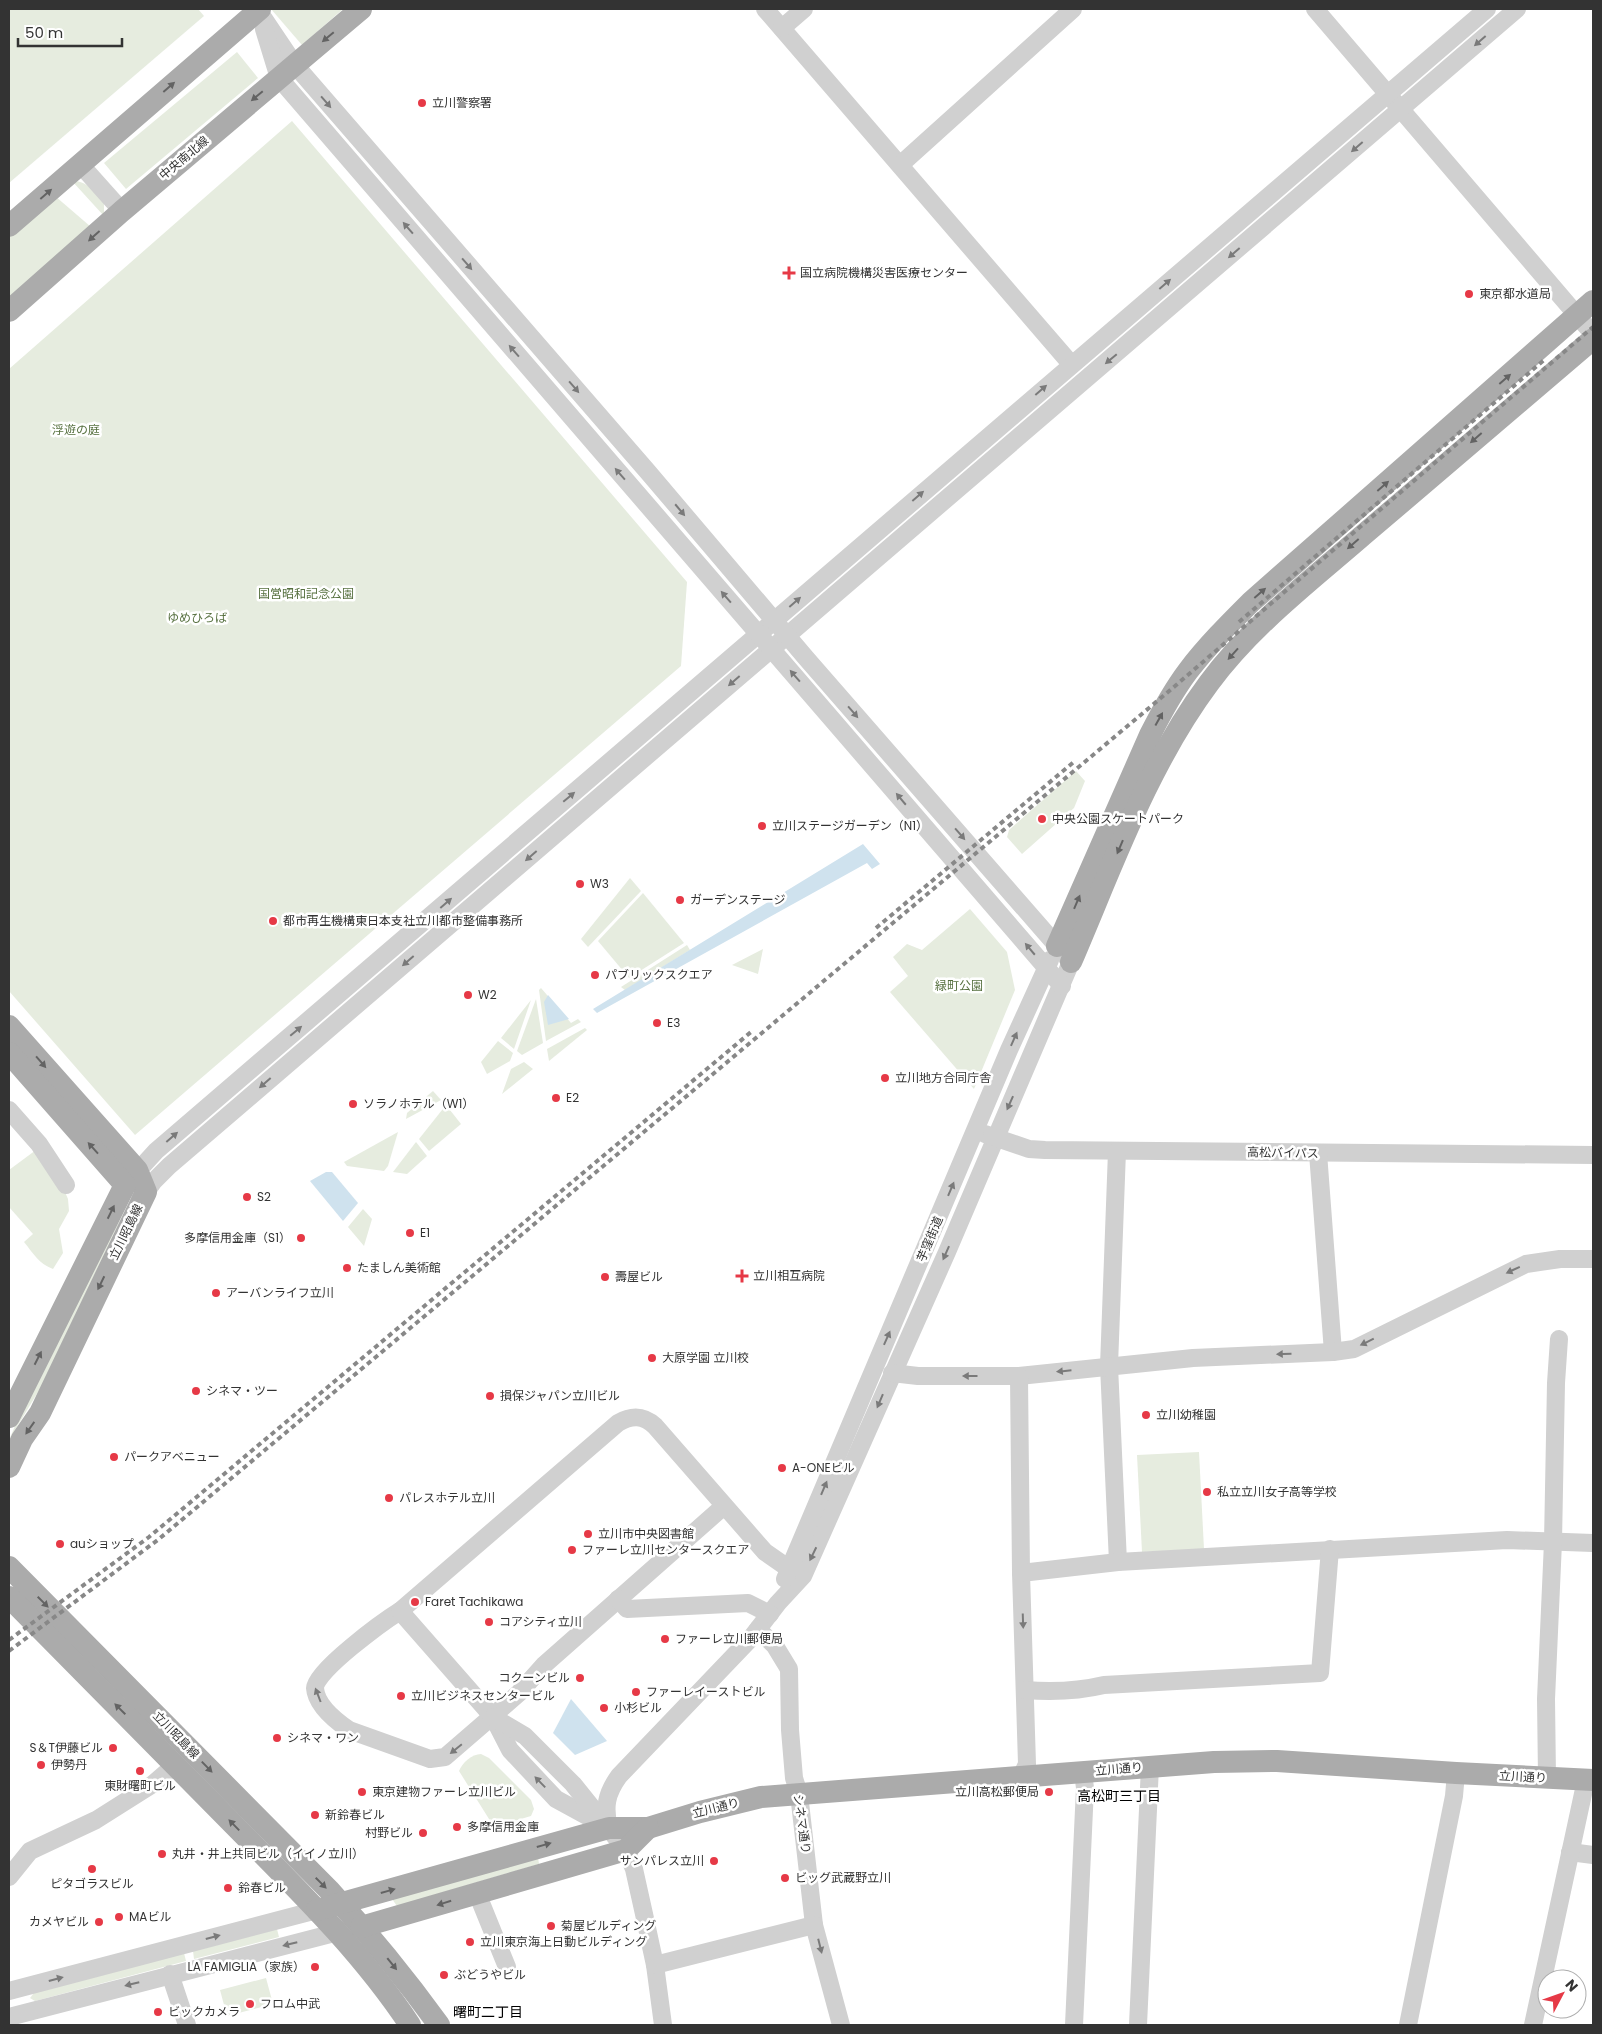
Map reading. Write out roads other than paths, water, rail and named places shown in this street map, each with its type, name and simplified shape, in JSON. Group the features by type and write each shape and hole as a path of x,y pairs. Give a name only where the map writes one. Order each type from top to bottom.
{"main road":[{"path":"9,226 259,9"},
{"name":"中央南北線","path":"9,311 122,210 361,9"},
{"path":"1064,954 1146,767 1167,703 1187,672 1212,642 1251,602 1585,308"},
{"path":"1146,767 1170,742 1209,684 1246,639 1593,338"},
{"name":"立川昭島線","path":"9,1026 131,1178"},
{"name":"立川昭島線","path":"9,1053 146,1192 40,1413 22,1438 9,1467"},
{"name":"立川昭島線","path":"9,1417 131,1178"},
{"name":"立川昭島線","path":"9,1567 136,1694 362,1926 439,2025"},
{"name":"立川昭島線","path":"9,1597 317,1910 337,1932 410,2025"},
{"name":"立川通り","path":"648,1828 700,1812 761,1797 1150,1766 1277,1761 1589,1780"},
{"path":"317,1910 609,1828 648,1828"},
{"path":"362,1926 626,1850 648,1828"}],"street":[{"path":"259,9 287,71 758,634 1062,986"},
{"path":"765,9 1071,364"},
{"path":"782,28 804,9"},
{"path":"900,165 1073,9"},
{"path":"1315,9 1401,109 1585,308 1593,334"},
{"path":"131,1178 156,1150 630,746 773,620 1487,9"},
{"path":"146,1192 152,1182 169,1166 1517,9"},
{"path":"287,71 648,472 773,620 1064,954"},
{"path":"80,164 122,210"},
{"name":"芋窪街道","path":"796,1572 805,1533 975,1130 1046,967 1064,954"},
{"name":"芋窪街道","path":"796,1572 824,1533 1062,986 1064,954"},
{"path":"9,1110 39,1144 66,1185"},
{"name":"高松バイパス","path":"975,1130 1029,1149 1593,1155"},
{"path":"1117,1150 1109,1366 1118,1562"},
{"path":"1318,1153 1333,1352"},
{"path":"892,1373 918,1376 1018,1376 1193,1358 1333,1352 1354,1349 1526,1264 1560,1259 1593,1259"},
{"path":"1547,1778 1546,1699 1554,1542 1556,1383 1559,1339"},
{"path":"1018,1376 1021,1573 1027,1764 1020,1777"},
{"path":"609,1828 606,1800 619,1776 758,1630 774,1609 796,1572 765,1552 655,1426 644,1418 626,1419 611,1429 400,1611 382,1622 326,1670 316,1682 315,1690 318,1699 338,1722 348,1730 430,1759 445,1757 493,1717 519,1693 544,1665 724,1506"},
{"path":"1021,1573 1118,1562 1330,1549 1507,1540 1593,1543"},
{"path":"1025,1690 1041,1691 1104,1685 1320,1673 1330,1549"},
{"path":"618,1599 627,1609 748,1603 774,1609"},
{"path":"400,1611 493,1717 525,1736 573,1784 626,1850 635,1876 654,1965 663,2025"},
{"name":"シネマ通り","path":"758,1630 775,1646 789,1669 793,1768 798,1794 814,1925 841,2025"},
{"path":"9,1877 30,1851 96,1820 153,1784 175,1765"},
{"path":"1138,2025 1150,1766"},
{"path":"1074,2025 1085,1788 1083,1772"},
{"path":"1408,2025 1454,1796 1456,1773"},
{"path":"1533,2025 1570,1852 1589,1780"},
{"path":"1570,1852 1593,1855"},
{"path":"477,1893 507,1968"},
{"path":"9,1992 317,1910"},
{"path":"654,1965 814,1925"},
{"path":"14,2017 170,1974 362,1926"},
{"path":"170,1974 187,2025"}],"water":[{"path":"863,844 880,864 872,869 867,863 597,1013 593,1009"},
{"path":"548,995 569,1019 548,1025 544,1002"},
{"path":"326,1172 332,1172 358,1203 343,1221 310,1181"},
{"path":"571,1699 607,1741 575,1755 553,1733"}],"railway":[{"path":"9,1651 159,1539 1168,692 1593,327"},
{"path":"1239,622 1544,360"},
{"path":"876,928 1075,761"},
{"path":"9,1640 149,1537 751,1032"}],"place":[{"name":"立川警察署","path":"422,103"},
{"name":"国立病院機構災害医療センター","path":"789,273"},
{"name":"東京都水道局","path":"1469,294"},
{"name":"中央公園スケートパーク","path":"1042,819"},
{"name":"立川ステージガーデン（N1）","path":"762,826"},
{"name":"W3","path":"580,884"},
{"name":"ガーデンステージ","path":"680,900"},
{"name":"都市再生機構東日本支社立川都市整備事務所","path":"273,921"},
{"name":"パブリックスクエア","path":"595,975"},
{"name":"W2","path":"468,995"},
{"name":"E3","path":"657,1023"},
{"name":"立川地方合同庁舎","path":"885,1078"},
{"name":"E2","path":"556,1098"},
{"name":"ソラノホテル（W1）","path":"353,1104"},
{"name":"S2","path":"247,1197"},
{"name":"E1","path":"410,1233"},
{"name":"多摩信用金庫（S1）","path":"301,1238"},
{"name":"たましん美術館","path":"347,1268"},
{"name":"立川相互病院","path":"742,1276"},
{"name":"壽屋ビル","path":"605,1277"},
{"name":"アーバンライフ立川","path":"216,1293"},
{"name":"大原学園 立川校","path":"652,1358"},
{"name":"シネマ・ツー","path":"196,1391"},
{"name":"損保ジャパン立川ビル","path":"490,1396"},
{"name":"立川幼稚園","path":"1146,1415"},
{"name":"パークアベニュー","path":"114,1457"},
{"name":"A-ONEビル","path":"782,1468"},
{"name":"私立立川女子高等学校","path":"1207,1492"},
{"name":"パレスホテル立川","path":"389,1498"},
{"name":"立川市中央図書館","path":"588,1534"},
{"name":"auショップ","path":"60,1544"},
{"name":"ファーレ立川センタースクエア","path":"572,1550"},
{"name":"Faret Tachikawa","path":"415,1602"},
{"name":"コアシティ立川","path":"489,1622"},
{"name":"ファーレ立川郵便局","path":"665,1639"},
{"name":"コクーンビル","path":"580,1678"},
{"name":"ファーレイーストビル","path":"636,1692"},
{"name":"立川ビジネスセンタービル","path":"401,1696"},
{"name":"小杉ビル","path":"604,1708"},
{"name":"シネマ・ワン","path":"277,1738"},
{"name":"S＆T伊藤ビル","path":"113,1748"},
{"name":"伊勢丹","path":"41,1765"},
{"name":"東財曙町ビル","path":"140,1771"},
{"name":"東京建物ファーレ立川ビル","path":"362,1792"},
{"name":"立川高松郵便局","path":"1049,1792"},
{"name":"新鈴春ビル","path":"315,1815"},
{"name":"多摩信用金庫","path":"457,1827"},
{"name":"村野ビル","path":"423,1833"},
{"name":"丸井・井上共同ビル（イイノ立川）","path":"162,1854"},
{"name":"サンパレス立川","path":"714,1861"},
{"name":"ピタゴラスビル","path":"92,1869"},
{"name":"ビッグ武蔵野立川","path":"785,1878"},
{"name":"鈴春ビル","path":"228,1888"},
{"name":"MAビル","path":"119,1917"},
{"name":"カメヤビル","path":"99,1922"},
{"name":"菊屋ビルディング","path":"551,1926"},
{"name":"立川東京海上日動ビルディング","path":"470,1942"},
{"name":"LA FAMIGLIA（家族）","path":"315,1967"},
{"name":"ぶどうやビル","path":"444,1975"},
{"name":"フロム中武","path":"250,2004"},
{"name":"ビックカメラ","path":"158,2012"}],"district":[{"name":"高松町三丁目","path":"1119,1796"},
{"name":"曙町二丁目","path":"488,2012"}],"park label":[{"name":"浮遊の庭","path":"76,430"},
{"name":"国営昭和記念公園","path":"306,594"},
{"name":"ゆめひろば","path":"197,618"},
{"name":"緑町公園","path":"959,986"}]}
